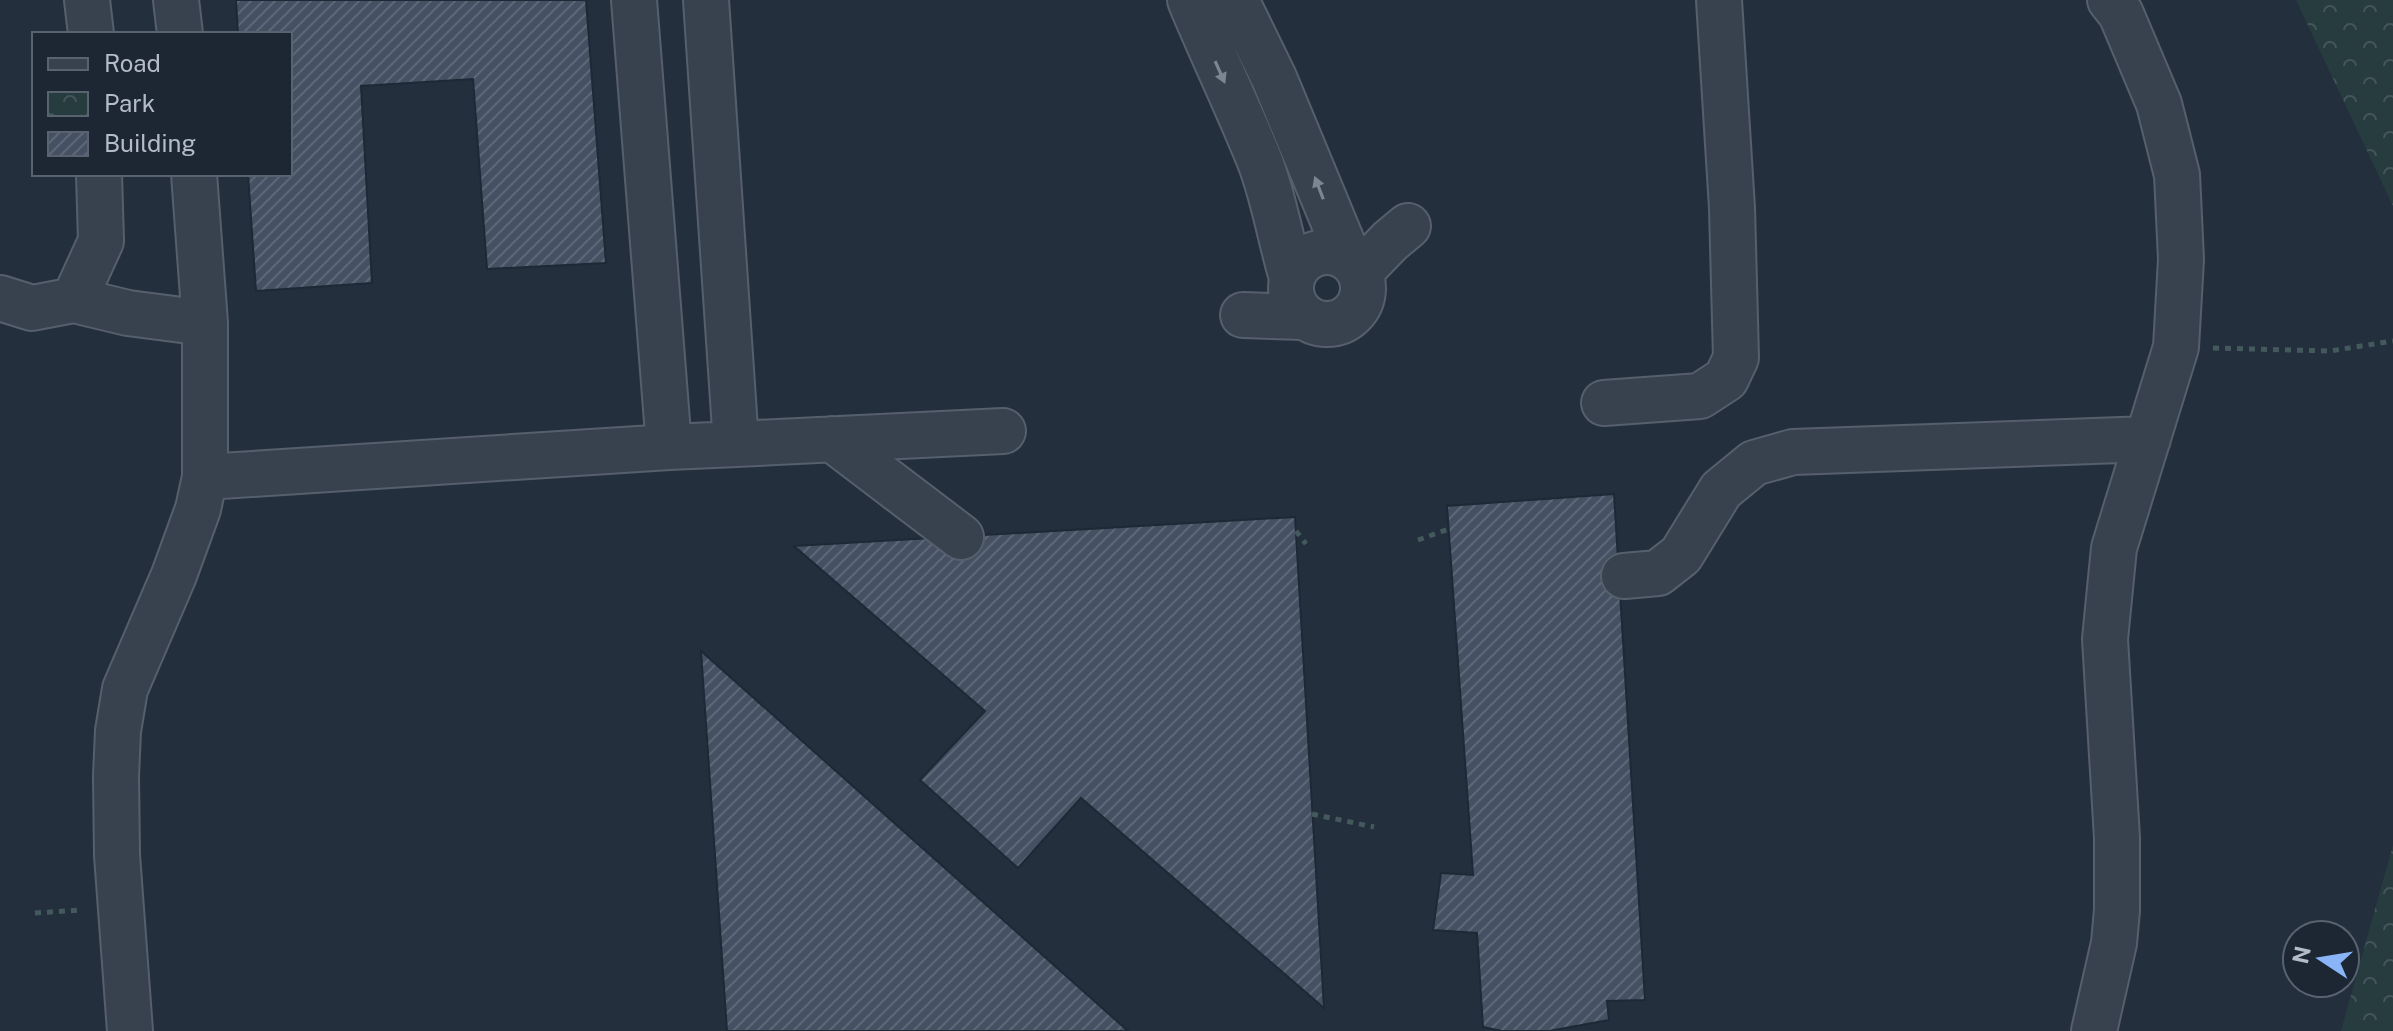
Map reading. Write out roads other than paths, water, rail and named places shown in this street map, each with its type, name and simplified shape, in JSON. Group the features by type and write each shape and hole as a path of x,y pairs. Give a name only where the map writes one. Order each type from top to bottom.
{"lane":[{"path":"87,0 91,32"},
{"path":"176,0 180,32"},
{"path":"634,0 669,447"},
{"path":"706,0 736,444"},
{"path":"1190,0 1259,159 1271,193 1297,297 1314,323 1338,324 1358,308 1363,297 1363,284 1274,78 1236,0"},
{"path":"1604,403 1700,396 1726,379 1736,358 1732,208 1719,0"},
{"path":"2094,1031 2114,943 2117,910 2117,838 2105,639 2114,548 2176,347 2181,259 2177,175 2159,104 2121,14 2110,0"},
{"path":"74,300 101,241 99,176"},
{"path":"130,1031 117,855 118,731 125,689 174,575 198,509 205,477 205,323 194,176"},
{"path":"1355,266 1408,226"},
{"path":"1297,297 1297,267 1305,259 1327,252 1339,253 1355,266"},
{"path":"1243,315 1297,297"},
{"path":"0,298 32,308 74,300 128,313 205,323"},
{"path":"205,477 669,447 1003,431"},
{"path":"832,439 961,537"},
{"path":"1624,576 1658,573 1681,555 1721,490 1754,463 1793,452 2148,439"}]}
